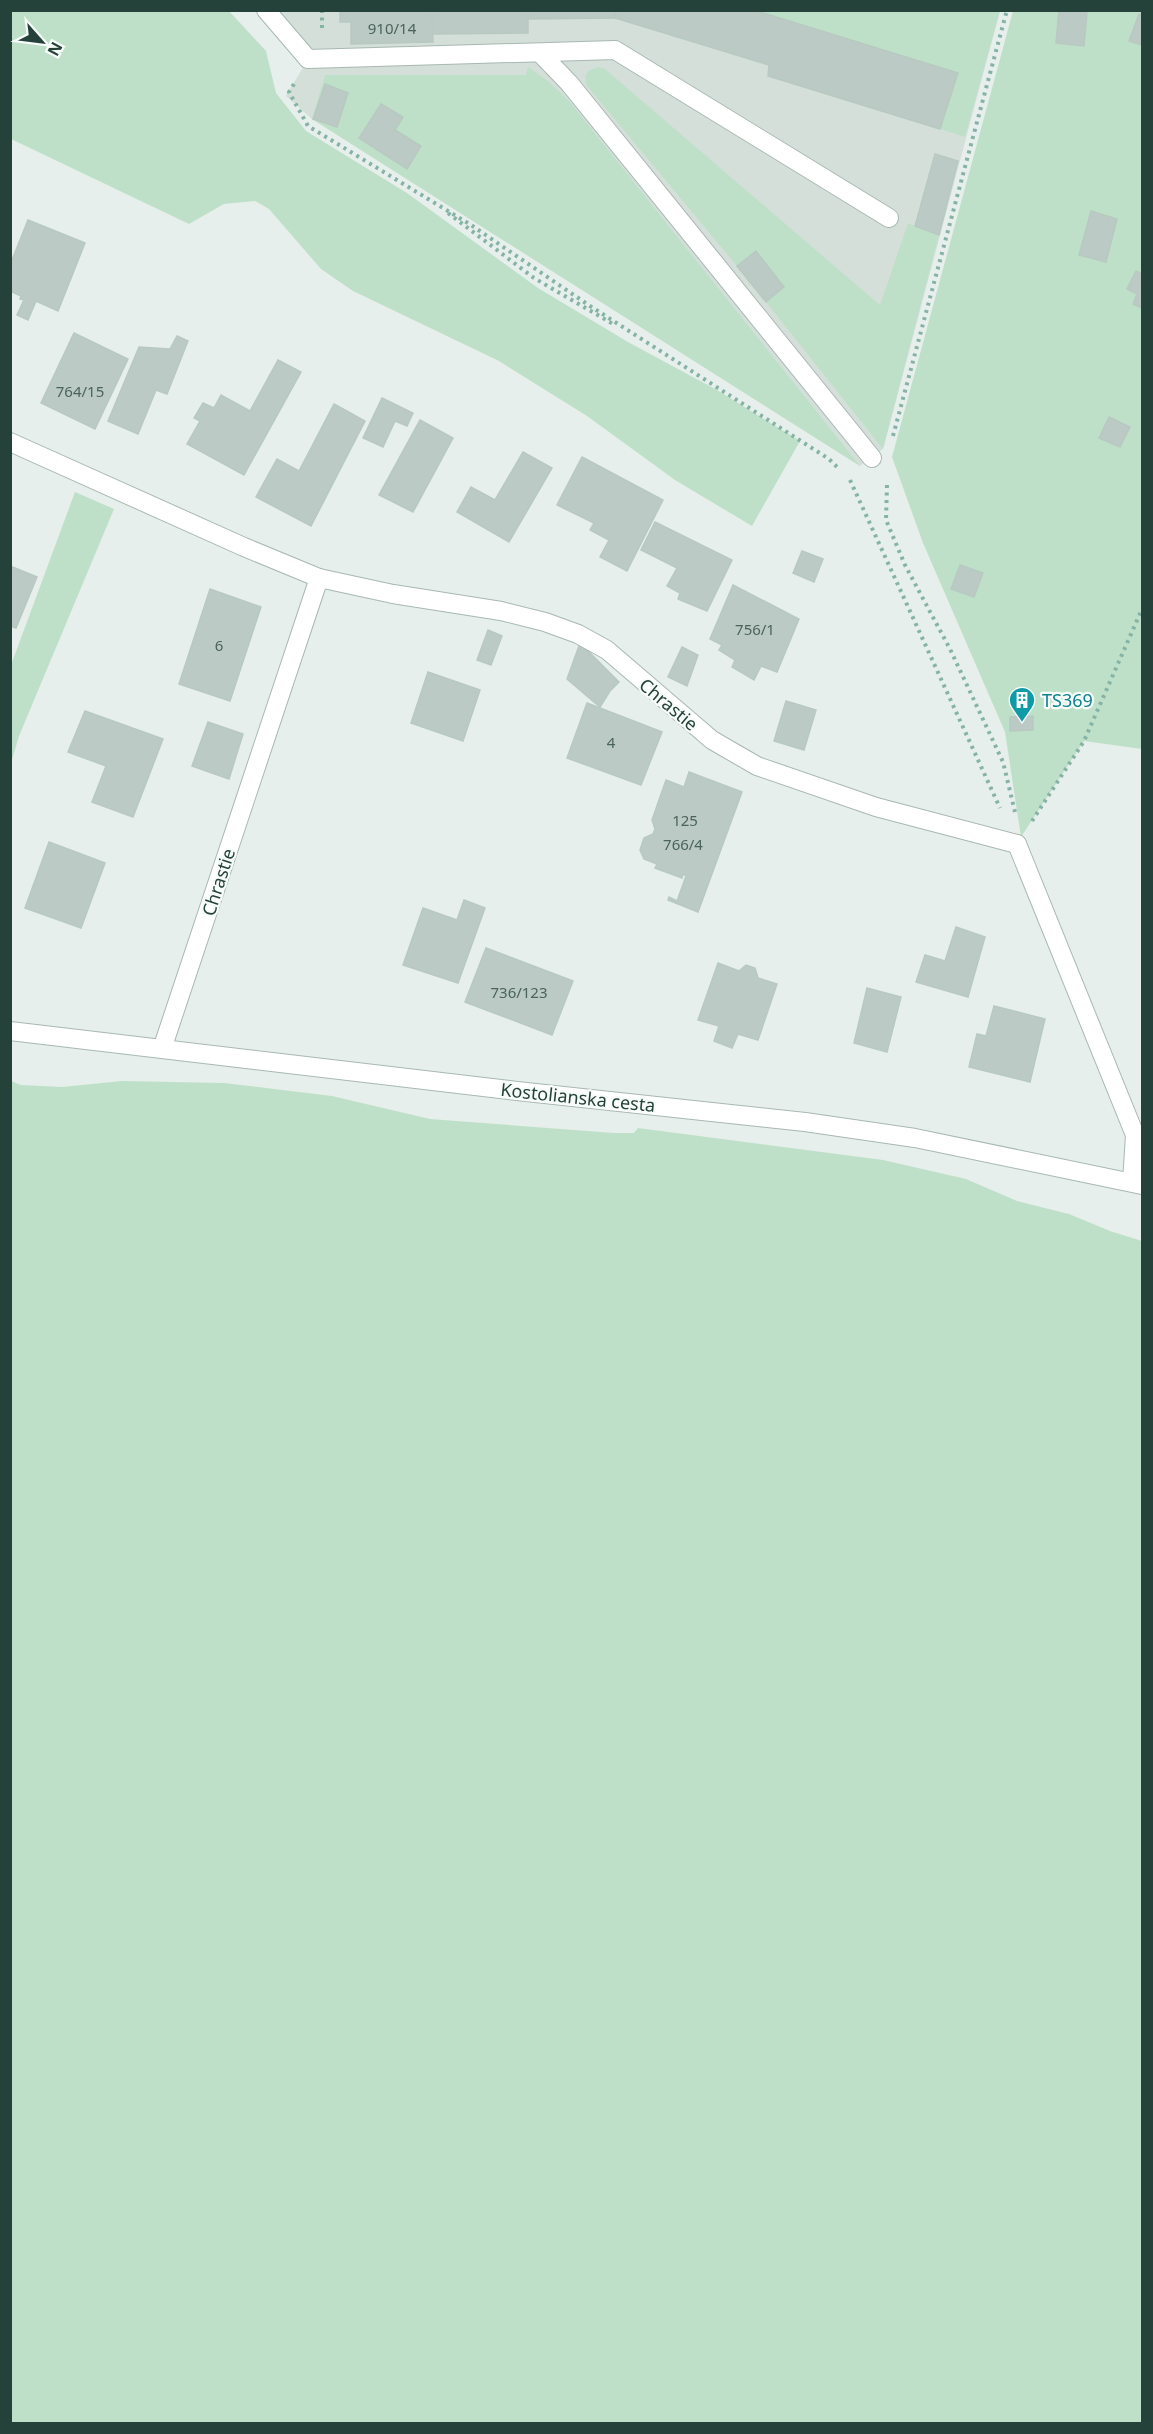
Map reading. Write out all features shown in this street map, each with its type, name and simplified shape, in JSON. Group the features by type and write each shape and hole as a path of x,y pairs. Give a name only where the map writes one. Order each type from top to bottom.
{"street":[{"path":"266,10 308,59 615,50 889,218"},
{"path":"540,53 569,82 872,458"},
{"name":"Chrastie","path":"10,442 244,547 319,578 393,594 501,611 546,622 578,634 607,650 712,740 757,766 876,807 1019,840"},
{"name":"Chrastie","path":"162,1049 319,578"},
{"path":"1019,840 1134,1136 1137,1184"},
{"name":"Kostolianska cesta","path":"10,1031 816,1124 915,1138 1137,1184"}],"path":[{"path":"322,10 322,29"},
{"path":"891,445 1007,10"},
{"path":"289,92 308,126 424,196 534,278 661,351 829,459 842,472"},
{"path":"887,478 886,520 905,564 950,649 1003,762 1019,840"},
{"path":"849,479 1019,840"},
{"path":"1019,840 1084,741 1143,609"}],"shaded area":[{"path":"266,11 1000,11 883,449 860,466 312,119 286,96 308,59"}],"green space":[{"path":"11,10 229,11 266,51 276,93 306,131 407,193 538,288 628,342 717,390 800,441 752,526 675,480 587,416 499,361 353,291 321,269 269,209 255,201 224,204 189,224 11,139"},
{"path":"754,11 1000,11 965,137 940,129 958,73"},
{"path":"1013,11 1142,11 1142,749 1084,741 1021,837 1005,732 923,543 892,457"},
{"path":"528,67 548,81 570,102 860,466 312,119 325,75 526,75"},
{"path":"598,67 605,69 880,305 908,223 939,235 883,449 766,302 784,287 756,251 737,266 587,86 585,77 588,71"},
{"path":"75,492 114,509 19,736 11,763 11,665"},
{"path":"11,1081 21,1085 62,1087 122,1081 224,1083 332,1096 430,1119 614,1133 634,1133 638,1128 883,1160 966,1179 1017,1201 1069,1214 1142,1241 1142,2423 11,2423"}],"building":[{"path":"340,10 432,10 433,42 351,44 351,22 340,22"},
{"path":"432,10 528,10 528,33 433,34"},
{"path":"528,10 616,10 615,18 528,19"},
{"path":"616,10 754,10 958,73 940,129 768,76 769,65 615,18"},
{"path":"1059,10 1087,12 1084,46 1056,43"},
{"path":"1139,14 1142,15 1142,45 1129,41"},
{"path":"325,84 348,93 337,127 313,119"},
{"path":"381,104 403,117 395,130 421,146 407,169 359,138"},
{"path":"935,154 958,161 939,235 915,226"},
{"path":"1091,211 1117,219 1106,262 1079,255"},
{"path":"28,220 85,243 58,311 36,301 28,320 17,315 24,300 10,291 10,265"},
{"path":"756,251 784,287 766,302 737,266"},
{"path":"1136,271 1142,274 1142,308 1133,304 1137,294 1127,289"},
{"path":"74,333 128,359 95,429 41,403"},
{"path":"177,336 188,341 167,394 156,390 138,434 108,421 139,347 170,349"},
{"path":"278,360 301,372 244,475 187,444 200,421 194,418 203,403 214,408 221,395 250,411"},
{"path":"382,398 413,413 407,426 395,421 383,447 363,438"},
{"path":"334,404 365,421 311,526 256,497 277,459 299,471"},
{"path":"1109,417 1130,427 1120,447 1099,438"},
{"path":"420,420 453,438 413,512 379,495"},
{"path":"523,452 552,468 509,542 457,512 471,487 495,500"},
{"path":"582,457 663,500 627,571 600,557 609,540 590,530 594,523 557,505"},
{"path":"655,522 732,560 707,611 678,599 680,593 667,586 677,568 641,550"},
{"path":"802,551 823,559 814,582 793,573"},
{"path":"960,565 983,573 974,597 951,589"},
{"path":"10,566 37,577 16,628 10,626"},
{"path":"733,585 799,619 777,672 761,666 754,680 732,667 735,660 719,650 722,645 710,639"},
{"path":"210,589 261,607 230,701 179,684"},
{"path":"488,630 502,636 491,665 477,660"},
{"path":"580,643 619,682 600,707 567,679"},
{"path":"682,647 698,655 687,686 668,677"},
{"path":"428,672 480,690 463,741 411,723"},
{"path":"786,701 816,710 804,750 774,741"},
{"path":"587,703 662,732 641,785 567,758"},
{"path":"85,711 163,739 133,817 92,802 106,766 68,752"},
{"name":"TS369","path":"1033,716 1033,730 1010,731 1010,717"},
{"path":"208,722 243,734 229,779 192,766"},
{"path":"689,772 742,792 698,912 668,900 669,897 677,901 686,876 683,874 682,878 655,868 657,864 644,859 640,850 644,838 653,834 655,829 652,820 666,780 684,787"},
{"path":"49,842 105,863 81,928 25,908"},
{"path":"464,900 485,908 458,983 403,965 423,908 457,920"},
{"path":"956,927 985,937 968,997 916,982 925,955 945,961"},
{"path":"486,948 573,981 552,1035 465,1002"},
{"path":"718,963 739,971 746,965 755,968 758,978 777,984 758,1040 738,1034 732,1048 714,1041 719,1026 698,1020"},
{"path":"867,988 901,997 887,1052 854,1043"},
{"path":"994,1006 1045,1019 1030,1082 969,1067 977,1034 986,1036"}],"place":[{"name":"TS369","path":"1022,723"}]}
